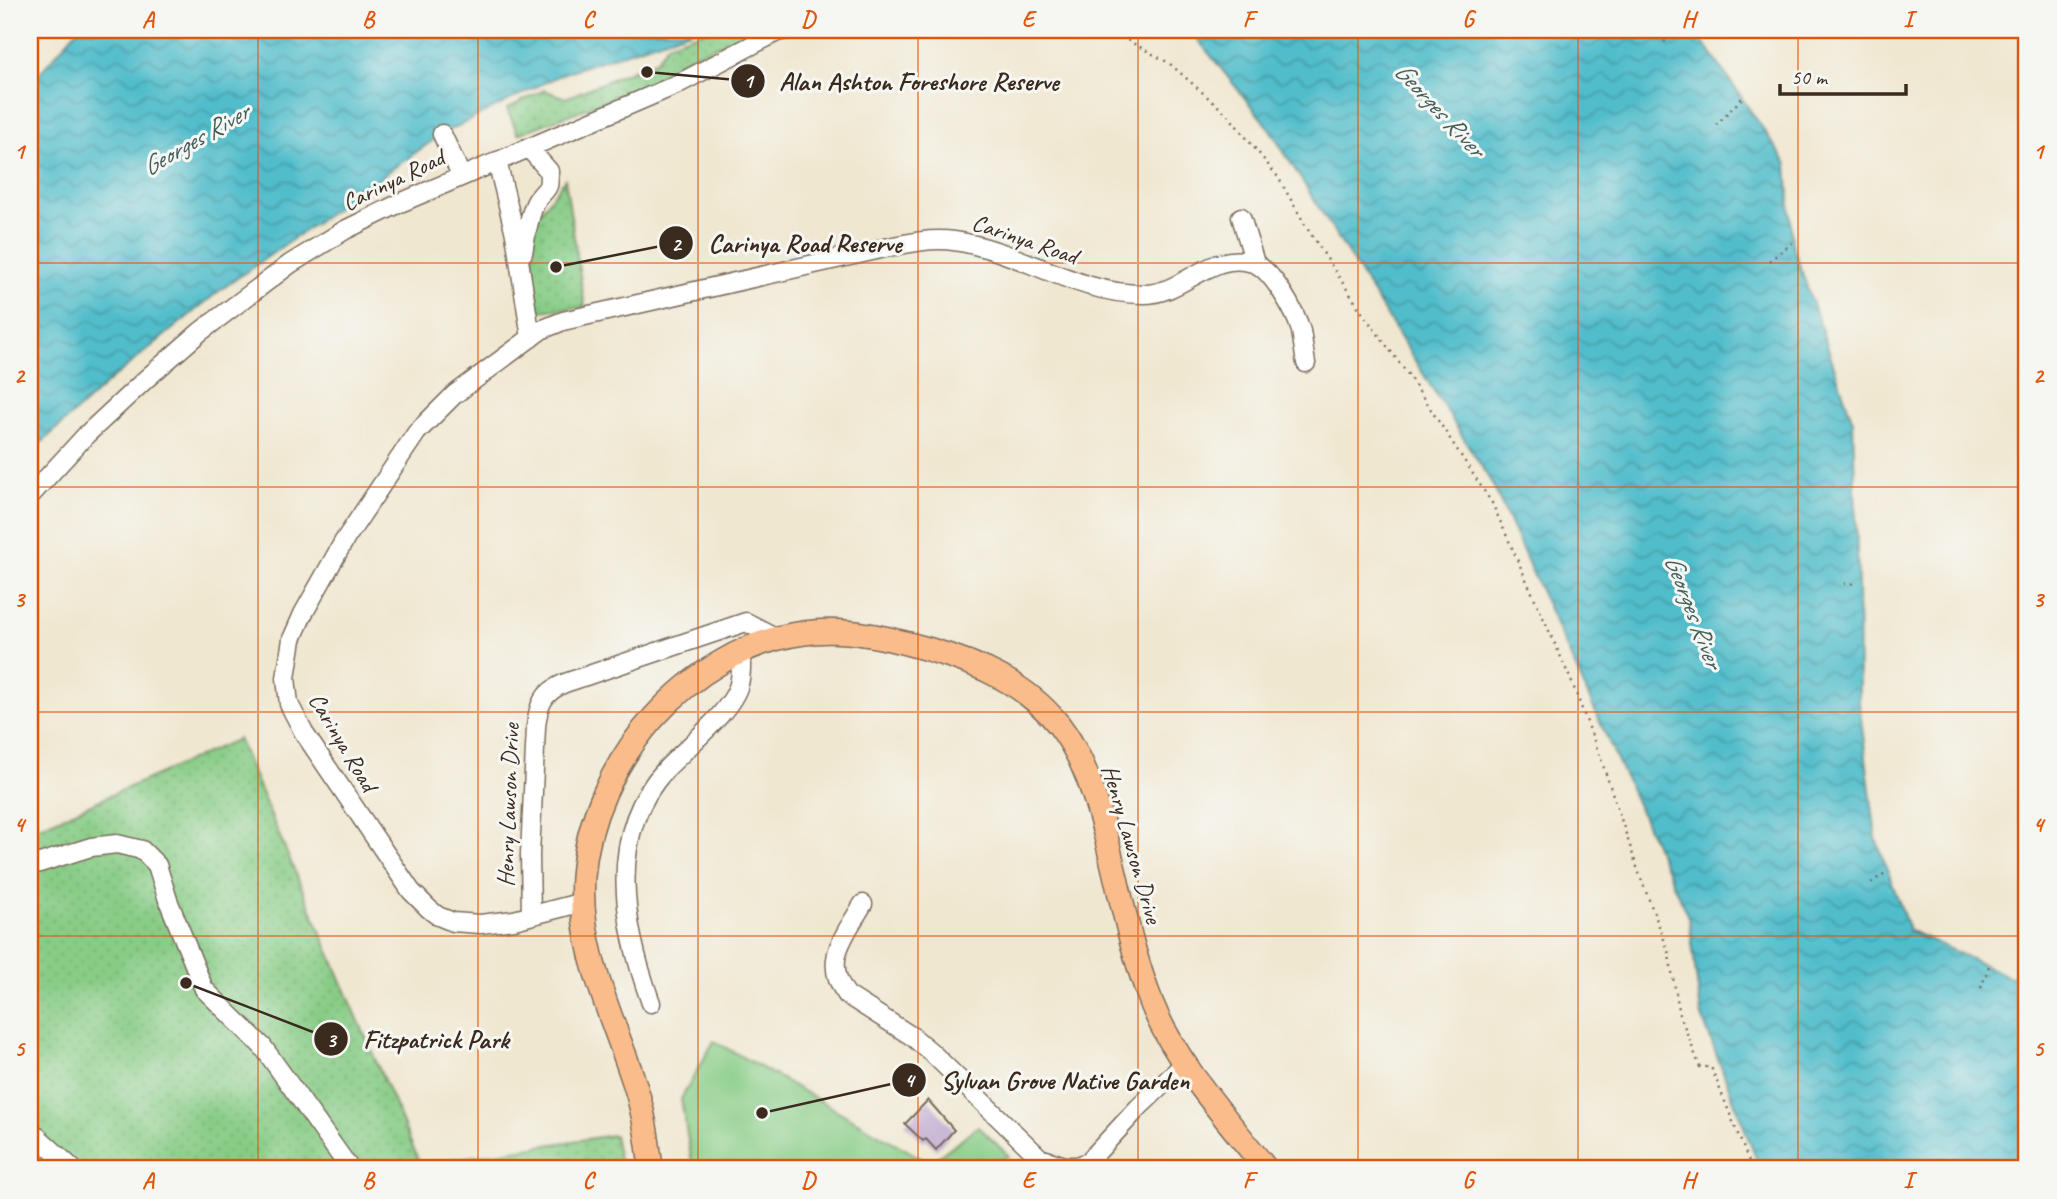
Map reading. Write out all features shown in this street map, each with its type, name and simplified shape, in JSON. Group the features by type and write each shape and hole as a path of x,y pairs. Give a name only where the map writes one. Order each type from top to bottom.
{"main road":[{"name":"Henry Lawson Drive","path":"650,1169 640,1102 596,975 584,927 583,876 595,821 617,770 630,748 657,714 687,686 741,651 777,638 833,631 862,633 949,655 994,673 1023,690 1048,712 1067,737 1087,777 1146,988 1158,1020 1185,1063 1266,1169"}],"street":[{"name":"Carinya Road","path":"30,496 86,434 200,332 290,264 345,230 461,175 531,150 676,85 777,32 786,30"},
{"path":"442,134 461,175"},
{"path":"521,274 525,239 537,200 546,192 549,184 549,171 531,150"},
{"path":"497,161 511,211 531,338"},
{"path":"1241,218 1255,263 1266,271 1292,308 1300,329 1306,363"},
{"name":"Carinya Road","path":"583,902 499,923 463,923 438,916 420,901 304,733 289,704 286,678 292,639 303,614 344,541 417,432 454,394 541,330 563,321 885,248 933,240 954,241 978,247 1092,287 1143,294 1160,293 1228,260 1255,263"},
{"name":"Henry Lawson Drive","path":"531,915 530,855 537,712 546,694 565,683 746,622 777,638"},
{"path":"651,1003 628,924 625,873 628,849 634,827 652,788 664,771 735,694 741,673 741,651"},
{"path":"30,866 91,847 117,844 142,850 157,865 168,900 204,989 263,1047 350,1169"},
{"path":"863,904 837,952 835,976 840,986 856,1002 932,1052 1040,1158 1065,1166 1078,1166 1089,1161 1185,1063"},
{"path":"30,1130 73,1169"}],"path":[{"path":"1109,30 1169,63 1228,115 1270,166 1356,303 1407,373 1492,503 1571,680 1602,762 1668,950 1680,1015 1700,1066 1711,1067 1752,1169"},
{"path":"1664,42 1679,30"},
{"path":"1716,125 1742,98"},
{"path":"1769,261 1792,243"},
{"path":"1844,584 1858,583"},
{"path":"1871,883 1888,872"},
{"path":"1981,988 1989,966"}],"green space":[{"path":"707,30 754,30 683,60 650,84 518,134 507,109 544,90 566,98 657,60 667,44"},
{"path":"565,179 585,307 538,311 529,227"},
{"path":"238,739 420,1164 614,1135 621,1169 30,1169 30,831"},
{"path":"714,1041 930,1163 978,1126 1009,1156 978,1169 693,1169 681,1099"}],"water":[{"name":"Georges River","path":"77,30 693,30 564,73 442,134 219,291 114,377 30,453 30,84"},
{"name":"Georges River","path":"1185,30 1695,30 1787,164 1792,243 1853,422 1859,702 1876,838 1909,930 2009,977 2027,975 2027,1169 1760,1169 1701,1014 1689,919 1493,485 1269,128 1195,36"}],"building":[{"path":"928,1100 954,1130 936,1150 905,1124"}],"place":[{"name":"Alan Ashton Foreshore Reserve","path":"647,72"},
{"name":"Carinya Road Reserve","path":"556,267"},
{"name":"Fitzpatrick Park","path":"186,983"},
{"name":"Sylvan Grove Native Garden","path":"762,1113"}]}
